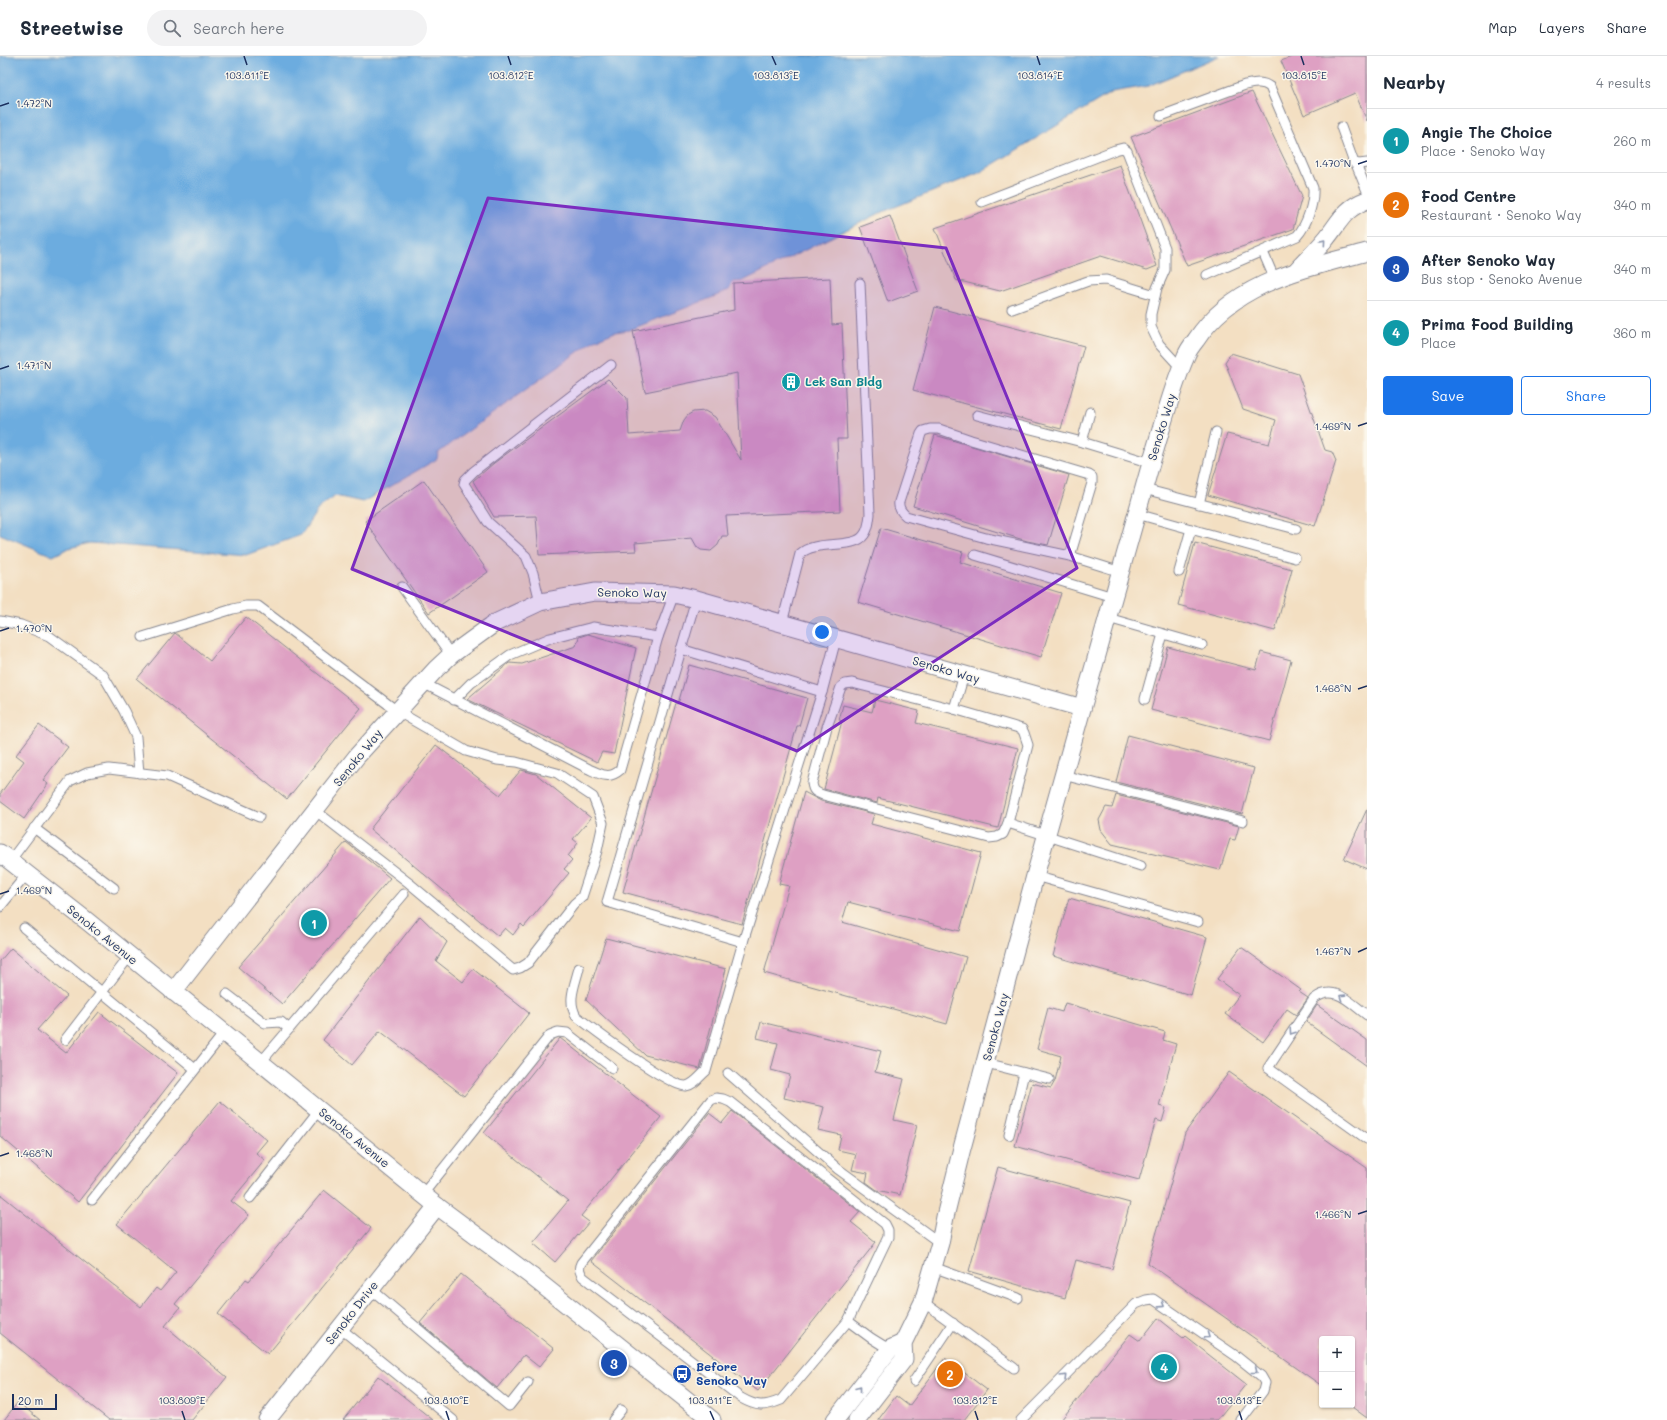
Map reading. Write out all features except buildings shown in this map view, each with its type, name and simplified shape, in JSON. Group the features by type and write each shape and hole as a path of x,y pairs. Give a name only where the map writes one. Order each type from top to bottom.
{"street":[{"name":"Senoko Way","path":"1297,270 1326,240 1344,214 1353,206 1367,200"},
{"name":"Senoko Way","path":"835,1420 896,1346 923,1302 940,1243 944,1217 1035,876 1151,463 1181,368 1190,349 1215,315 1244,293 1297,270 1367,252"},
{"name":"Senoko Way","path":"173,992 316,811 357,756 423,683 451,654 496,623 540,602 595,592 674,594 1082,708"},
{"name":"Senoko Avenue","path":"5,857 261,1062 437,1206 537,1281 712,1420"},
{"name":"Senoko Drive","path":"267,1420 437,1206"},
{"name":"Senoko Way","path":"857,1420 904,1359 896,1346"}],"lane":[{"path":"1161,116 1245,85 1258,82 1265,83 1270,87 1313,188 1314,197 1301,231 1297,236 1207,275"},
{"path":"1341,127 1353,161 1356,164 1367,191"},
{"path":"982,202 1115,150 1122,148 1125,149 1129,154 1165,248 1165,270 1155,295 1150,314 1151,327 1159,344 1181,368"},
{"path":"1356,164 1367,162"},
{"path":"1263,252 1275,280"},
{"path":"1012,309 1088,281 1098,280 1106,280 1155,295"},
{"path":"782,624 800,554 809,547 856,541 864,536 869,525 870,514 860,283"},
{"path":"540,602 534,573 526,556 488,522 464,484 465,480 474,470 611,365"},
{"path":"1082,442 1090,412"},
{"path":"977,415 1082,442 1151,463"},
{"path":"1070,556 1092,483 1092,477 940,429 930,429 921,434 898,505 902,513 906,516 986,538 1070,556 1121,572"},
{"path":"1199,504 1216,432"},
{"path":"1144,489 1296,529"},
{"path":"1137,514 1295,558"},
{"path":"1179,572 1191,529"},
{"path":"975,555 1113,597"},
{"path":"402,587 451,654"},
{"path":"423,683 604,776 615,774 620,770 626,753 658,637 674,594"},
{"path":"696,599 607,902 743,942"},
{"path":"143,637 233,609 246,606 258,606 397,711 466,751 497,760 516,762 557,773 593,797 603,823 597,851 582,897 574,904 528,963 513,970 409,883 316,811"},
{"path":"1108,618 1202,645"},
{"path":"0,621 22,625 49,636 103,675 124,711 136,737 139,772"},
{"path":"454,700 471,683 510,655 550,638 593,627 658,637"},
{"path":"1145,699 1163,634"},
{"path":"579,968 571,1001 572,1009 576,1016 622,1050 674,1084 686,1086 695,1082 706,1072 743,942 822,692 836,639"},
{"path":"681,649 822,692"},
{"path":"954,709 964,675"},
{"path":"852,683 954,709 1022,729 1024,733 1028,745 1008,822 1003,834 997,837 989,838 823,795 813,789 812,783 827,727 841,687 844,684 852,683"},
{"path":"5,857 34,828 70,781 87,773 109,769 167,776 259,817"},
{"path":"1063,775 1243,821"},
{"path":"1008,822 1141,866"},
{"path":"34,828 114,888"},
{"path":"0,907 27,874"},
{"path":"1035,876 1198,922"},
{"path":"261,1062 404,894"},
{"path":"24,928 195,1069"},
{"path":"65,1040 129,956"},
{"path":"1367,1015 1338,994 1331,992 1320,995 1314,999 1268,1068 1367,1139"},
{"path":"227,994 263,1022 281,1022 289,1029"},
{"path":"423,1194 550,1035 558,1032 567,1033 612,1068"},
{"path":"92,1200 224,1033"},
{"path":"986,1063 1049,1079"},
{"path":"1009,1134 1024,1072"},
{"path":"728,1073 838,1169 940,1243"},
{"path":"724,1099 730,1102 884,1224 888,1230 888,1237 848,1321 781,1400 769,1405 758,1406 741,1398 583,1277 579,1267 711,1100 724,1099"},
{"path":"250,1198 319,1110"},
{"path":"933,1267 1018,1298"},
{"path":"371,1290 509,1406 528,1382"},
{"path":"1021,1420 1136,1304 1153,1299 1236,1356 1262,1376 1265,1383 1263,1391 1241,1420"},
{"path":"923,1302 1014,1368"},
{"path":"848,1321 871,1338 896,1346"},
{"path":"914,1381 953,1323"},
{"path":"340,1328 453,1420"},
{"path":"613,1420 621,1410"}],"highlighted area":[{"path":"488,198 946,248 1077,568 797,751 352,569"}],"water":[{"path":"0,56 1219,56 1148,86 1112,92 979,173 880,213 743,281 733,282 729,290 716,296 629,330 615,332 593,341 438,453 437,459 363,502 335,496 318,509 301,535 246,555 90,543 69,548 53,556 0,534"}],"place":[{"name":"Lek San Bldg","path":"791,382"},
{"name":"Angie The Choice","path":"314,923"},
{"name":"After Senoko Way","path":"614,1363"},
{"name":"Prima Food Building","path":"1164,1367"},
{"name":"Before Senoko Way","path":"682,1374"},
{"name":"Food Centre","path":"950,1374"}]}
